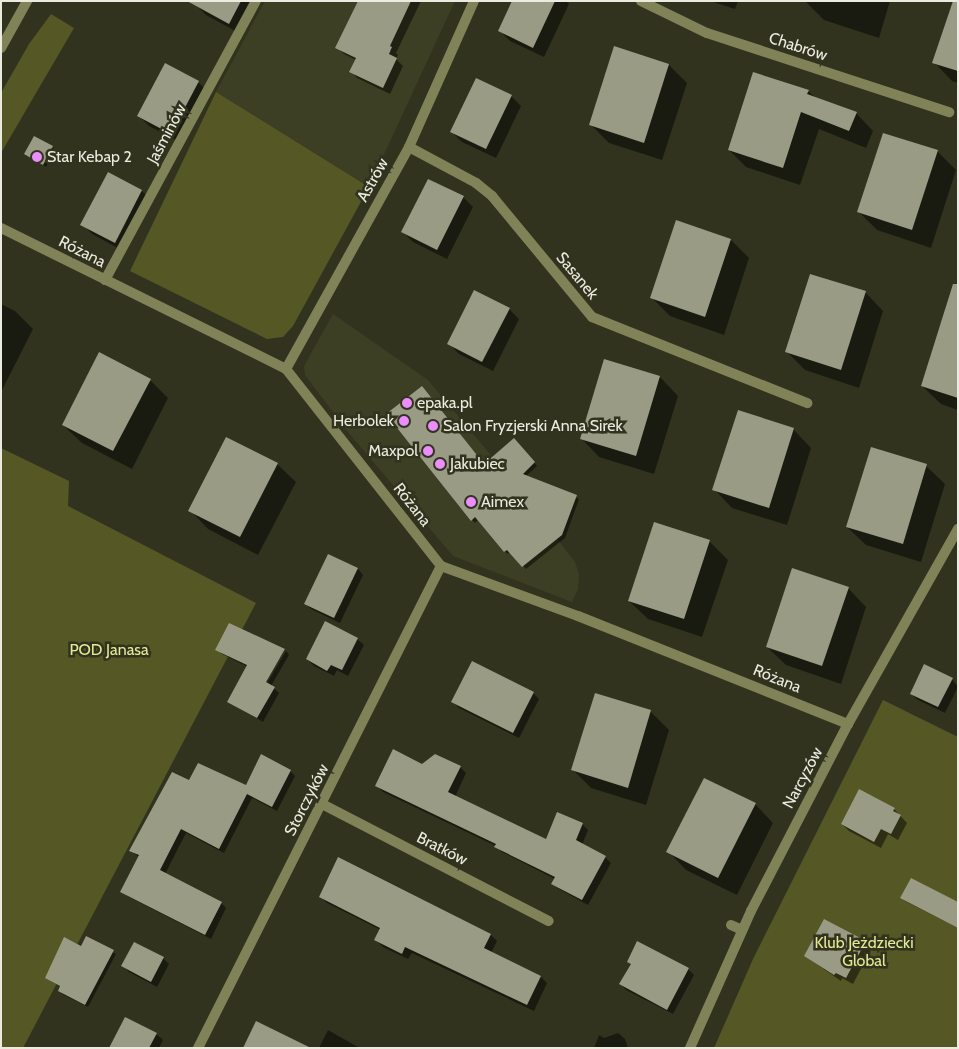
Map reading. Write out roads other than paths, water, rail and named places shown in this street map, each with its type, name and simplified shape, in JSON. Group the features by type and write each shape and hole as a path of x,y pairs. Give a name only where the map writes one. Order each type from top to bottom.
{"street":[{"path":"1,48 27,1"},
{"name":"Jaśminów","path":"105,280 256,1"},
{"name":"Astrów","path":"286,369 409,147 474,1"},
{"name":"Chabrów","path":"642,1 707,33 949,112"},
{"name":"Sasanek","path":"409,147 476,183 492,196 592,317 807,403"},
{"name":"Różana","path":"1,228 286,369 441,566 586,620 848,724"},
{"name":"Narcyzów","path":"690,1048 742,930 848,724 958,529"},
{"name":"Storczyków","path":"198,1048 441,566"},
{"name":"Bratków","path":"322,804 549,921"},
{"path":"731,925 742,930"}],"place":[{"name":"Star Kebap 2","path":"37,157"},
{"name":"epaka.pl","path":"407,403"},
{"name":"Herbolek","path":"404,421"},
{"name":"Salon Fryzjerski Anna Sirek","path":"433,426"},
{"name":"Maxpol","path":"428,451"},
{"name":"Jakubiec","path":"440,464"},
{"name":"Aimex","path":"471,502"}],"park label":[{"name":"POD Janasa","path":"109,650"},
{"name":"Klub Jeżdziecki Global","path":"864,952"}]}
